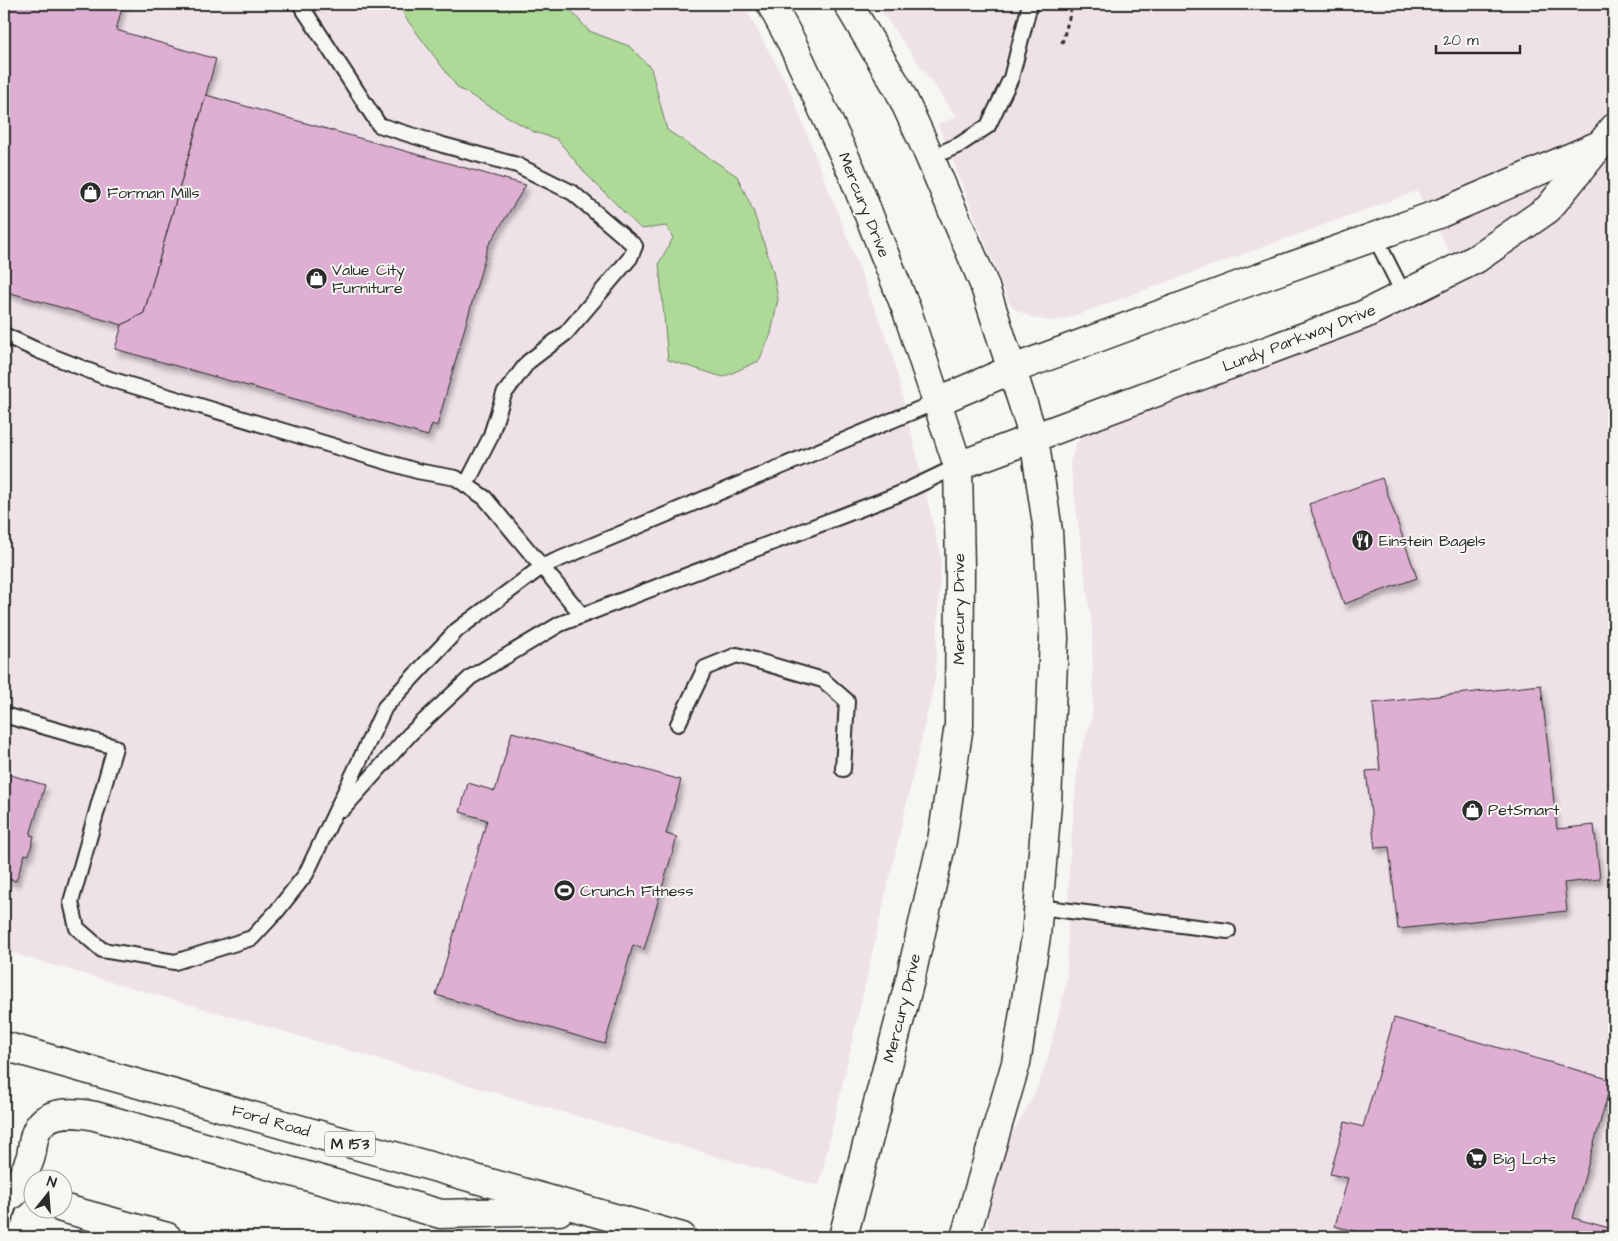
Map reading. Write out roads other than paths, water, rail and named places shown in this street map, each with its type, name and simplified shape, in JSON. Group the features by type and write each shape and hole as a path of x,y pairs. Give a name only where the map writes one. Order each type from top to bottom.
{"street":[{"name":"Mercury Drive","path":"771,4 792,43 851,170 907,311 958,466 960,569 959,725 940,851 910,980 843,1237"},
{"path":"848,4 899,90 984,284 1034,438 1048,531 1054,638 1047,803 1036,936 1016,1063 965,1237"},
{"name":"Lundy Parkway Drive","path":"936,402 1013,369 1266,275 1441,213 1607,136"},
{"name":"Lundy Parkway Drive","path":"958,466 1363,315 1476,259 1548,208 1607,136"},
{"name":"Ford Road","path":"4,1046 682,1237"},
{"path":"17,1195 38,1128 52,1117 61,1114 77,1113 95,1116 441,1214 585,1210"},
{"path":"72,1211 167,1237"}],"lane":[{"path":"300,4 380,125 517,165 573,193 635,246 630,258 566,333 528,362 504,394 490,438 466,485"},
{"path":"930,158 960,145 988,126 1011,78 1030,4"},
{"path":"1375,237 1404,295"},
{"path":"4,335 110,380 417,471 456,478 485,498 582,615"},
{"path":"4,715 115,747 71,902 77,928 102,950 175,962 252,938 277,911 306,874 385,707 457,630 543,566 936,402"},
{"path":"332,820 410,734 471,677 560,624 899,494 958,466"},
{"path":"678,724 705,668 737,655 823,680 847,701 843,769"},
{"path":"1039,907 1228,931"},
{"path":"4,1220 17,1195"}],"place":[{"name":"Forman Mills","path":"91,193"},
{"name":"Value City Furniture","path":"316,279"},
{"name":"Einstein Bagels","path":"1363,541"},
{"name":"PetSmart","path":"1472,810"},
{"name":"Crunch Fitness","path":"564,891"},
{"name":"Big Lots","path":"1477,1159"}]}
